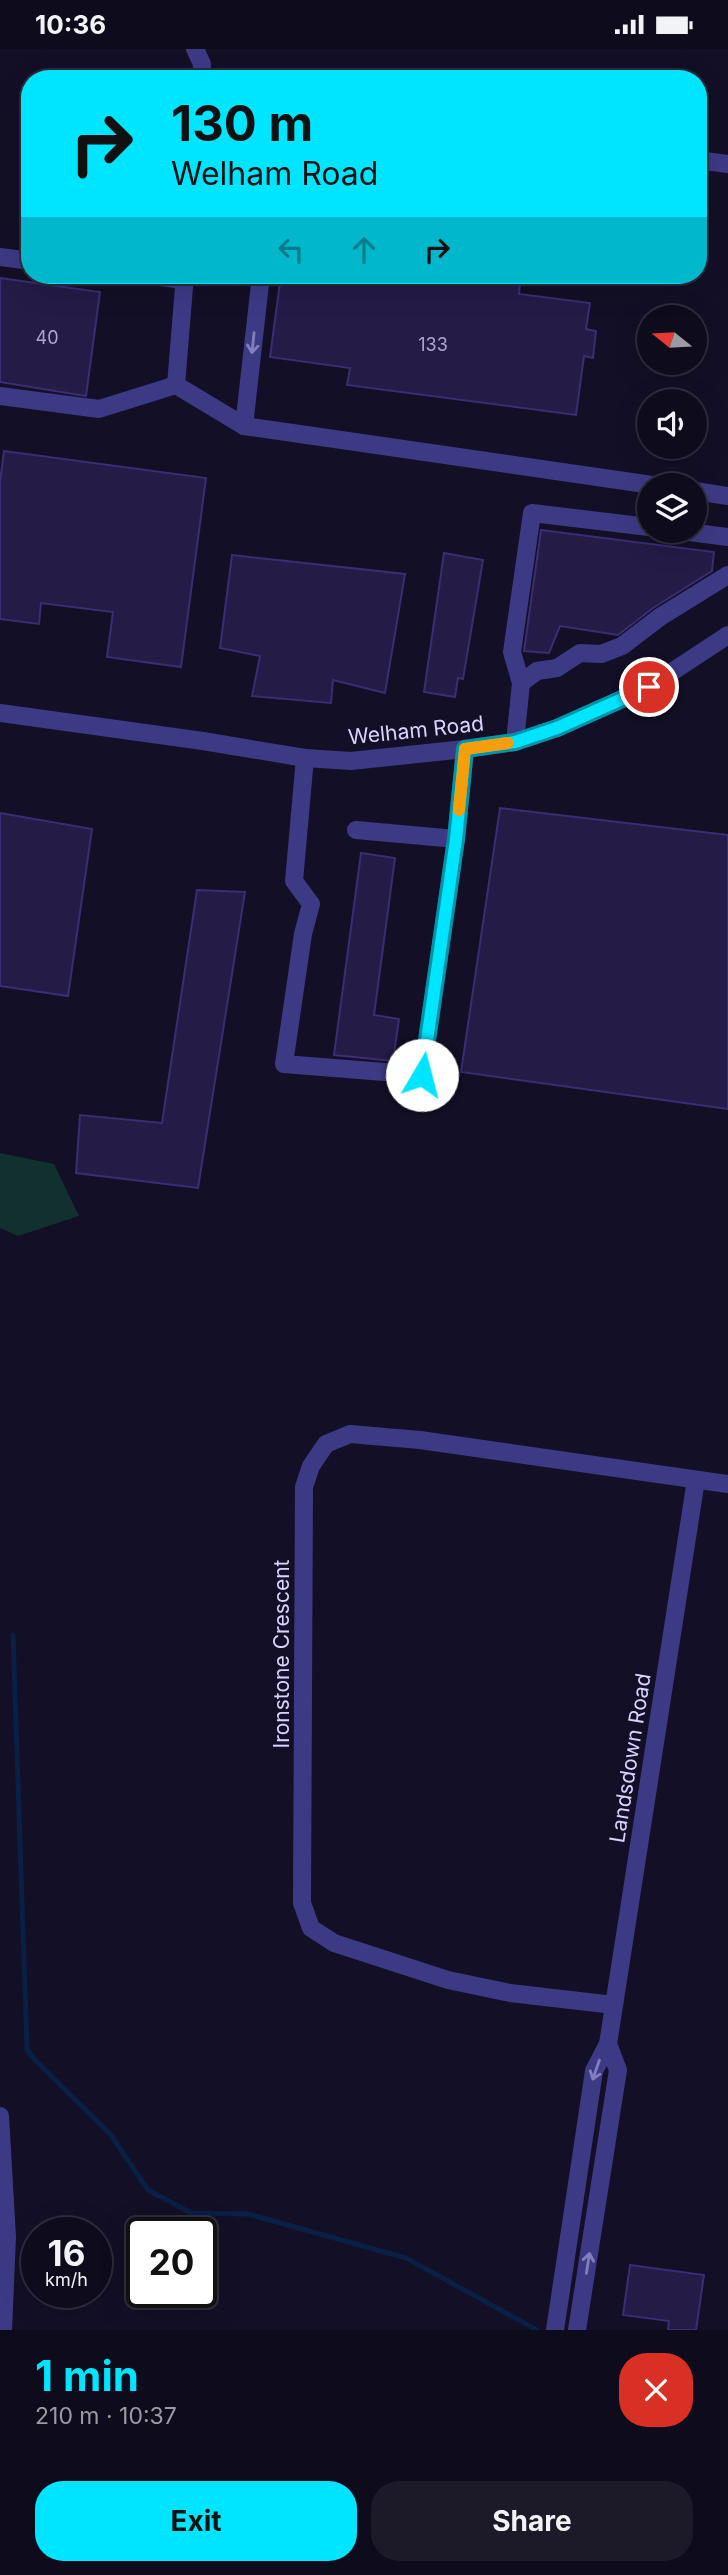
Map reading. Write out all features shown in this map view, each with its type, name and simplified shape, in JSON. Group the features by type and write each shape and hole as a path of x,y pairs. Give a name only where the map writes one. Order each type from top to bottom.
{"street":[{"path":"195,49 202,64 202,70"},
{"path":"707,161 728,164"},
{"path":"0,257 21,260"},
{"path":"176,385 184,284"},
{"path":"244,426 260,284"},
{"path":"0,396 99,409 176,385 244,426 637,483"},
{"path":"707,493 728,496"},
{"path":"515,742 521,683 512,652 532,513 637,526"},
{"path":"707,534 728,537"},
{"path":"521,683 537,671 557,668 580,653 601,654 622,646 660,617 728,575"},
{"name":"Welham Road","path":"0,713 305,758 352,761 465,749 515,742 557,728 649,687 728,635"},
{"path":"305,758 294,881 311,904 303,934 284,1064 422,1075 456,839 465,749"},
{"path":"356,830 456,839"},
{"name":"Ironstone Crescent","path":"614,2005 510,1993 448,1980 334,1943 311,1928 302,1902 304,1487 310,1466 326,1444 349,1434 420,1440 728,1483"},
{"name":"Landsdown Road","path":"555,2330 594,2071 608,2044 696,1480"},
{"name":"Landsdown Road","path":"577,2330 618,2070 608,2044"},
{"path":"0,2116 7,2237 3,2330"}],"green space":[{"path":"0,1153 54,1164 79,1216 18,1236 0,1228"}],"building":[{"path":"0,278 21,281 21,284 43,284 100,292 86,396 0,382"},
{"path":"280,284 520,284 519,294 590,303 586,329 596,331 593,358 584,356 576,415 347,385 350,368 270,357"},
{"path":"4,451 206,478 181,667 107,657 113,612 41,603 39,624 0,619 0,482"},
{"path":"541,530 714,552 712,571 653,608 618,635 560,626 549,653 524,651"},
{"path":"444,553 483,560 463,679 458,678 455,697 424,692"},
{"path":"232,555 405,574 385,693 333,680 331,703 252,696 260,656 220,648"},
{"path":"500,808 728,835 728,1109 461,1072"},
{"path":"0,813 92,829 68,996 0,986"},
{"path":"361,853 395,858 374,1015 399,1019 393,1061 334,1055"},
{"path":"197,890 245,892 198,1188 76,1173 80,1115 162,1123"},
{"path":"630,2265 704,2275 696,2330 668,2330 669,2321 623,2315"}],"waterway":[{"path":"13,1635 27,2049 33,2058 111,2135 148,2190 191,2213 248,2214 406,2258 537,2330"}],"slow traffic":[{"path":"459,810 465,749 508,743"}],"route":[{"path":"422,1075 456,839 465,749 515,742 557,728 649,687"}]}
